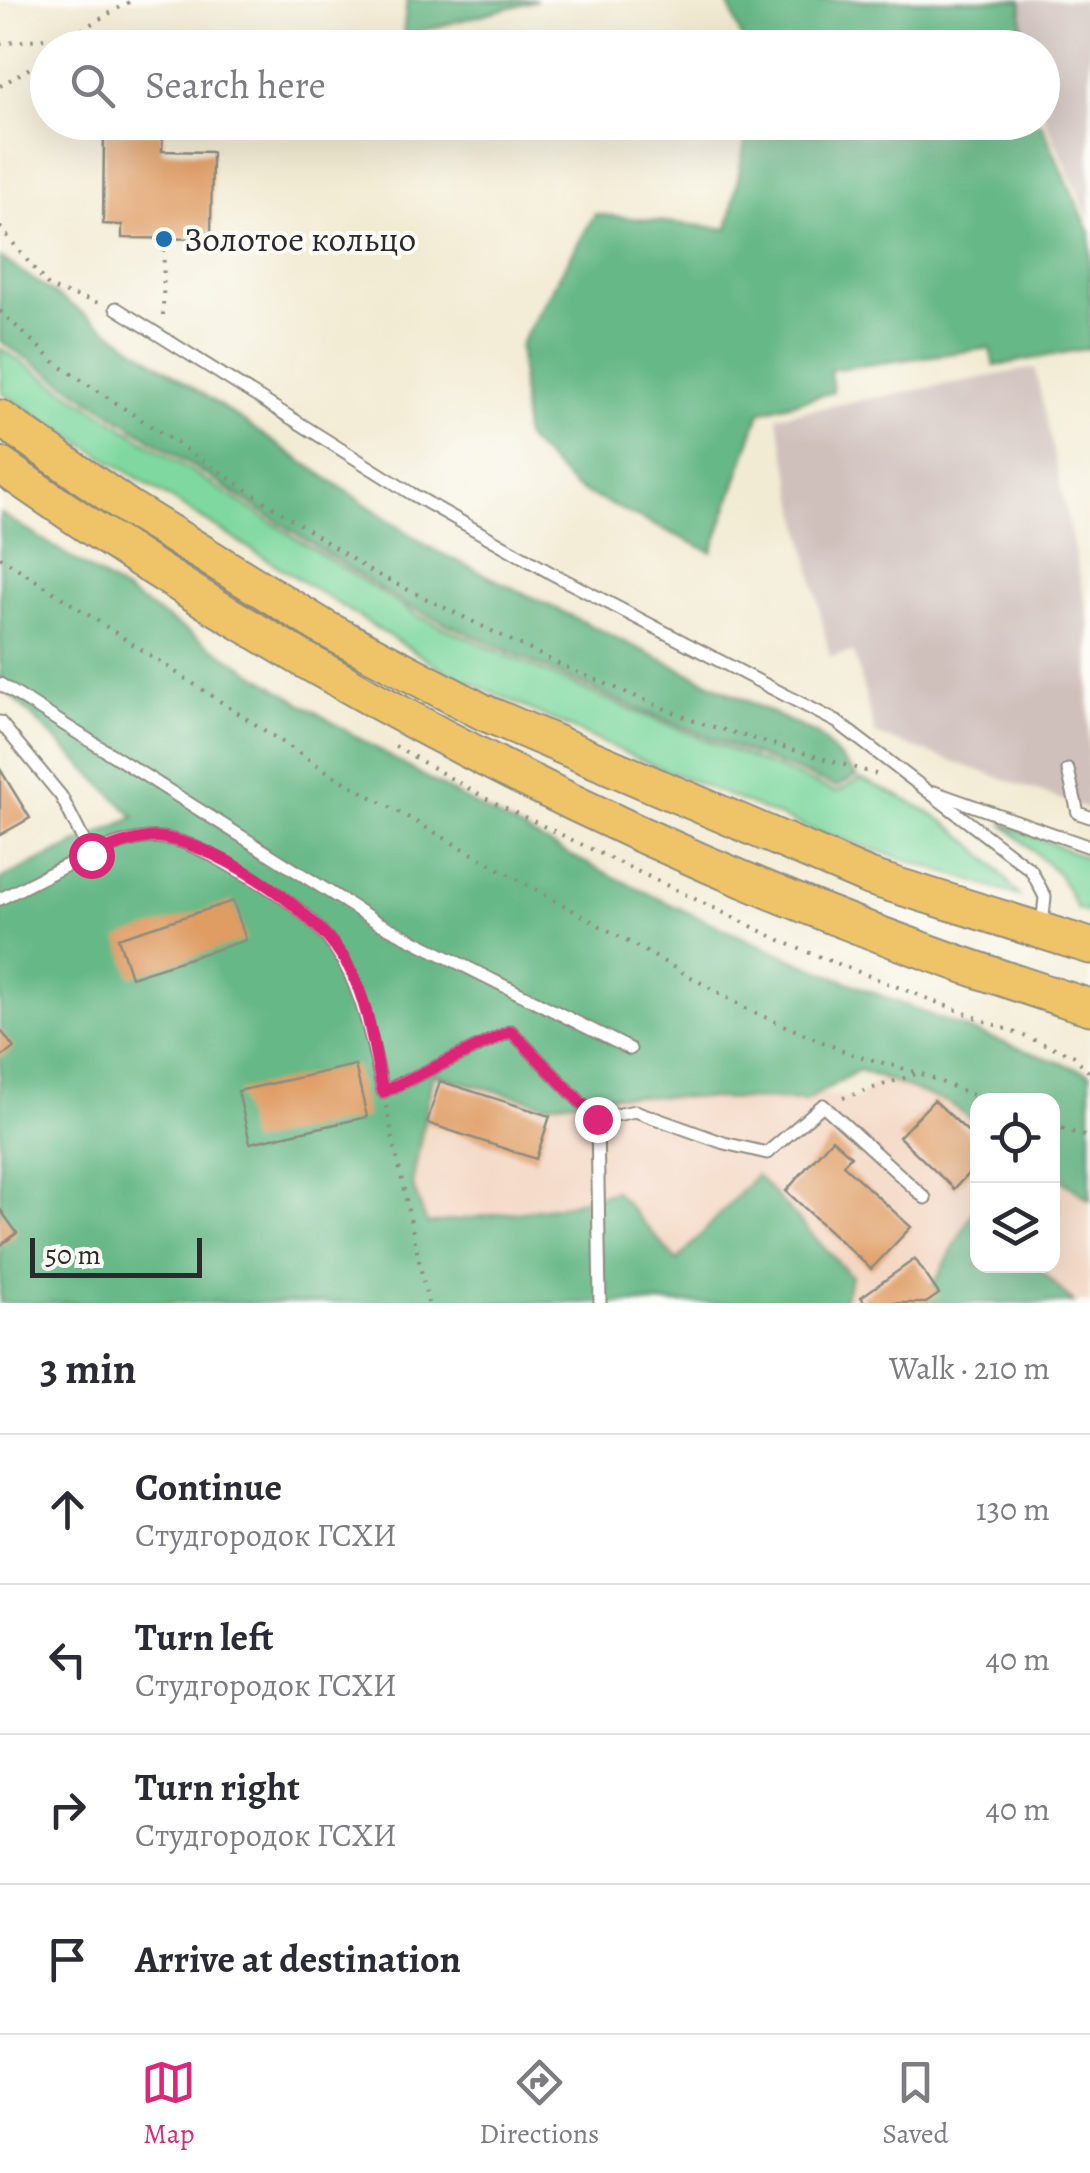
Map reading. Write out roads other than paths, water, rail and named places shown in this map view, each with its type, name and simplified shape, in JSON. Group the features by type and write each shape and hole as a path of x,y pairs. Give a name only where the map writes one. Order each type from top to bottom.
{"main road":[{"path":"0,418 129,508 293,609 485,713 869,877 1090,946"},
{"path":"0,465 110,542 278,646 460,748 693,860 883,939 1090,1008"},
{"path":"1004,980 1090,1028"}],"lane":[{"path":"116,308 474,529 837,722 1031,870 1045,897 1041,931"},
{"path":"0,684 377,922 630,1049"},
{"path":"0,722 60,796 91,855"},
{"path":"1068,770 1078,814 1090,818"},
{"path":"918,786 1090,847"},
{"path":"0,899 91,855 162,837 203,852 268,886 324,929 350,968 368,1020 383,1092 511,1031 597,1119 600,1303"},
{"path":"597,1119 634,1112 767,1153 823,1105 925,1198"}],"place":[{"name":"Золотое кольцо","path":"164,239"}]}
